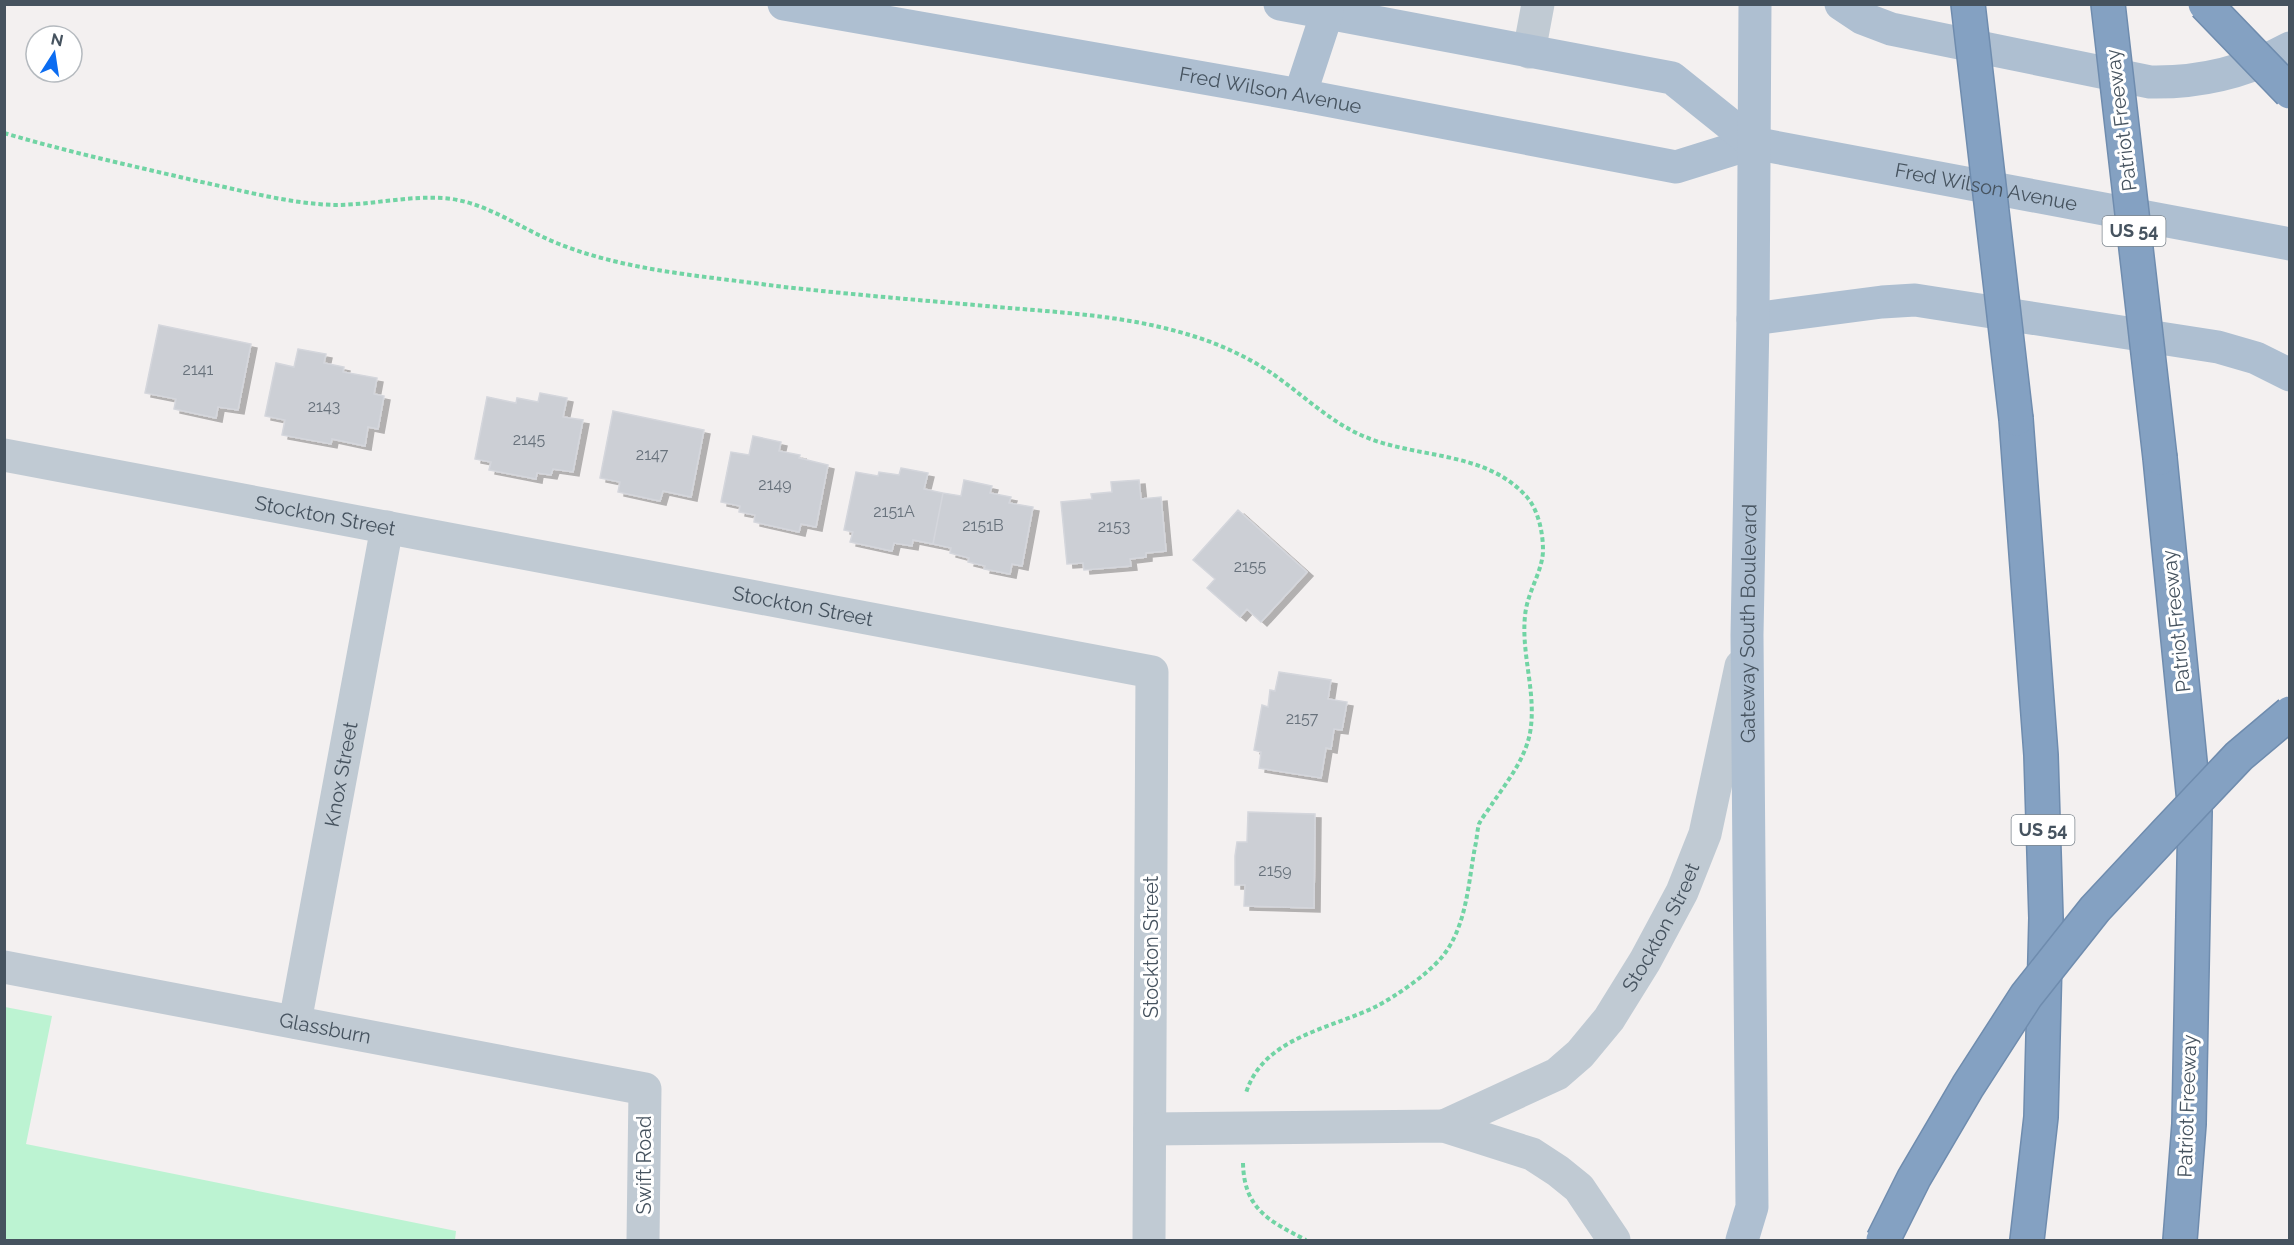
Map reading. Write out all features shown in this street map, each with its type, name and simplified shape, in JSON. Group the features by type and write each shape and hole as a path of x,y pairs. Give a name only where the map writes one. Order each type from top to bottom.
{"highway":[{"name":"US 54","path":"1968,4 2016,419 2041,755 2046,918 2040,1117 2027,1240"},
{"name":"Patriot Freeway","path":"2108,4 2160,458 2195,812 2189,1124 2180,1240"},
{"path":"2205,4 2289,92"},
{"path":"1883,1240 1914,1178 2026,996 2095,909 2239,756 2289,713"}],"main road":[{"name":"Fred Wilson Avenue","path":"784,4 866,12 1676,167 1753,143 2289,244"},
{"name":"Fred Wilson Avenue","path":"1280,4 1328,9 1529,52 1672,78 1753,143"},
{"name":"Gateway South Boulevard","path":"1742,1240 1752,1208 1747,635 1753,319 1755,4"},
{"path":"1841,4 1862,18 1891,29 2150,82 2178,83 2233,72 2289,48"},
{"path":"1300,95 1328,9"},
{"path":"1753,319 1882,302 1915,300 2218,347 2256,358 2289,375"},
{"path":"1752,1208 1766,1240"}],"street":[{"path":"1529,52 1538,4"},
{"name":"Stockton Street","path":"4,455 1152,672 1149,1240"},
{"name":"Knox Street","path":"295,1022 387,527"},
{"name":"Stockton Street","path":"1444,1126 1557,1074 1580,1054 1609,1019 1682,892 1704,834 1747,635"},
{"name":"Glassburn","path":"4,968 645,1089"},
{"name":"Swift Road","path":"643,1240 645,1089"},
{"name":"Stockton Street","path":"1150,1129 1444,1126 1532,1154 1558,1171 1579,1188 1614,1240"}],"path":[{"path":"4,133 105,159 252,193 293,200 335,205 413,199 450,199 485,208 558,244 603,258 656,269 836,293 1090,315 1141,322 1195,336 1237,353 1266,369 1360,435 1386,444 1450,457 1484,468 1507,480 1530,499 1539,521 1544,552 1525,610 1524,635 1532,710 1530,733 1523,757 1480,822 1466,907 1456,932 1441,957 1422,975 1380,1005 1305,1034 1272,1054 1255,1072 1246,1087 1242,1128 1243,1182 1247,1194 1260,1211 1275,1224 1306,1240"}],"green space":[{"path":"5,1007 52,1016 26,1144 456,1231 455,1240 5,1240"}],"building":[{"path":"159,325 251,344 238,410 218,407 216,418 174,409 176,399 145,393"},
{"path":"298,349 326,354 324,363 344,367 343,372 377,378 374,394 384,396 378,429 368,427 365,446 332,439 331,444 282,435 285,420 265,416 276,363 294,367"},
{"path":"540,393 567,398 563,417 583,420 573,472 553,469 551,475 537,473 536,479 489,470 491,462 475,459 487,397 516,403 517,398 538,402"},
{"path":"613,411 704,430 691,497 663,491 660,501 618,492 620,482 600,478"},
{"path":"753,436 781,442 779,451 800,455 799,458 828,465 816,527 801,524 799,532 754,522 755,515 739,512 740,506 721,502 731,452 749,455"},
{"path":"901,468 928,473 924,489 943,493 933,544 913,540 912,546 894,543 892,551 850,542 853,532 844,530 856,472 878,476 879,472 899,475"},
{"path":"964,480 992,486 990,493 1011,497 1009,503 1033,507 1022,566 1012,564 1010,574 984,569 985,566 968,562 969,558 950,553 951,548 933,544 943,493 961,496"},
{"path":"1139,480 1141,499 1161,497 1166,551 1146,553 1146,557 1130,559 1131,566 1084,570 1083,563 1067,564 1061,502 1092,499 1091,494 1112,492 1111,482"},
{"path":"1238,510 1307,572 1261,622 1247,609 1240,617 1207,588 1215,579 1193,560"},
{"path":"1279,672 1331,680 1328,699 1347,702 1342,730 1334,729 1331,749 1326,748 1321,778 1259,768 1261,752 1254,750 1262,705 1268,707 1270,690 1275,691"},
{"path":"1248,812 1315,814 1314,908 1244,906 1245,885 1235,885 1235,856 1237,842 1247,842"}]}
